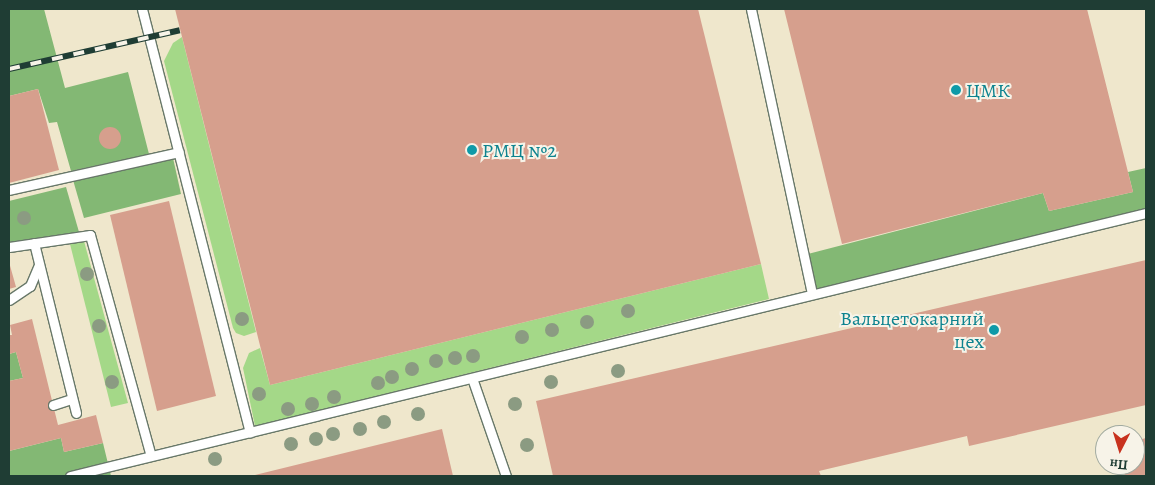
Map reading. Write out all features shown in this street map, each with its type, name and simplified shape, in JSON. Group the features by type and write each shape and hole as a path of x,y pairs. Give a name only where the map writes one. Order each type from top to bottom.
{"lane":[{"path":"142,9 250,432"},
{"path":"751,9 812,294"},
{"path":"9,190 179,152"},
{"path":"70,476 1146,213"},
{"path":"9,247 90,235 152,456"},
{"path":"34,243 76,413"},
{"path":"9,300 30,286 39,264"},
{"path":"472,378 506,476"},
{"path":"53,405 72,399"}],"green space":[{"path":"9,9 44,9 65,88 128,72 149,154 71,171 57,122 49,123 38,89 9,96"},
{"path":"182,37 256,332 244,336 236,333 233,328 164,61 173,43"},
{"path":"173,158 181,194 84,218 73,180"},
{"path":"1146,168 1146,213 812,294 804,255 1043,193 1049,211 1133,192 1128,172"},
{"path":"66,187 79,232 9,242 9,201"},
{"path":"84,241 128,403 111,407 70,244"},
{"path":"761,264 769,299 255,426 243,368 249,353 260,348 270,385"},
{"path":"16,352 23,378 9,381 9,354"},
{"path":"61,438 64,452 103,443 111,476 9,476 9,451"}],"building":[{"name":"РМЦ №2","path":"175,9 698,9 761,264 270,385"},
{"name":"ЦМК","path":"784,9 1087,9 1133,192 1049,211 1043,193 842,244"},
{"path":"38,89 59,170 9,183 9,96"},
{"path":"110,127 118,130 121,138 118,146 110,149 102,146 99,138 102,130"},
{"path":"169,201 216,396 157,411 110,215"},
{"name":"Вальцетокарний цех","path":"1146,260 1146,405 969,446 967,436 819,471 821,476 553,476 536,401"},
{"path":"9,262 16,287 9,289"},
{"path":"32,319 58,425 96,415 103,443 64,452 61,438 9,451 9,381 23,378 16,352 9,354 9,335 12,335 10,325"},
{"path":"442,429 453,476 251,476"},
{"path":"1145,438 1146,476 1125,476 1145,475"}],"railway":[{"path":"9,69 180,30"}],"place":[{"name":"ЦМК","path":"956,90"},
{"name":"РМЦ №2","path":"472,150"},
{"name":"Вальцетокарний цех","path":"994,330"}]}
